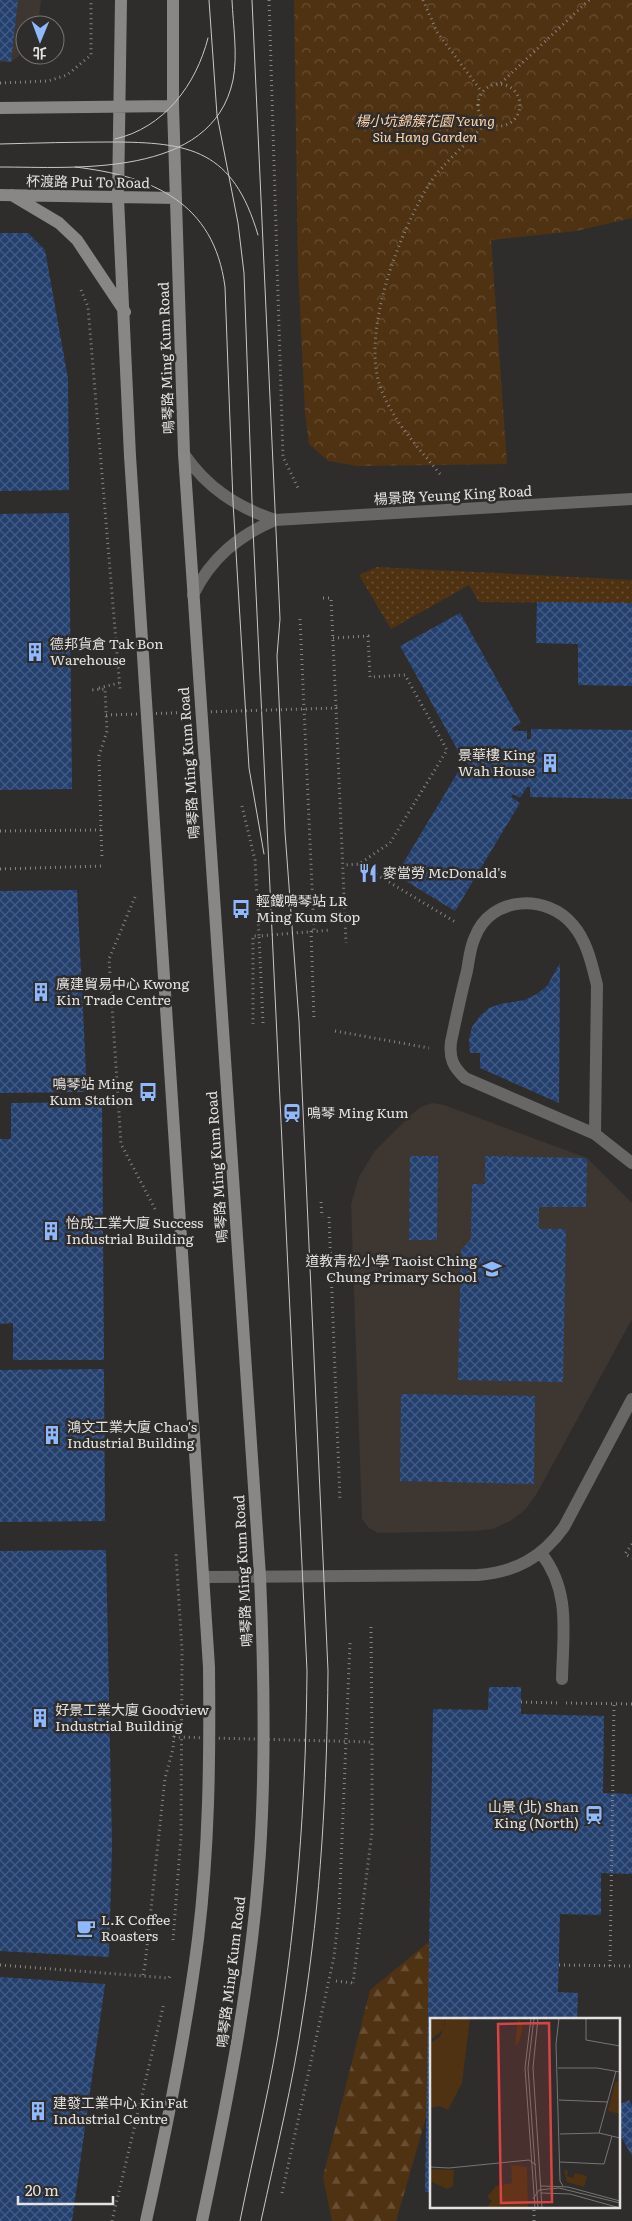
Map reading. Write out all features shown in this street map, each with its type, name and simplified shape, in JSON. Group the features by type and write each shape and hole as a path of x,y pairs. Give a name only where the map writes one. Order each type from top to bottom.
{"main road":[{"path":"121,0 121,107 118,198 139,608 210,1667 210,1757 199,1928 186,2026 146,2221"},
{"name":"鳴琴路 Ming Kum Road","path":"173,0 173,106 184,454 260,1576 264,1742 260,1852 252,1944 240,2034 202,2221"},
{"path":"0,108 173,106"},
{"path":"6,195 59,223 77,240 125,312"},
{"name":"杯渡路 Pui To Road","path":"6,195 176,198"}],"street":[{"name":"楊景路 Yeung King Road","path":"184,454 194,468 219,492 252,512 275,520"},
{"name":"楊景路 Yeung King Road","path":"193,594 200,580 222,553 253,529 275,520 632,500"},
{"path":"595,1134 596,985 592,964 584,944 574,925 559,912 541,904 521,903 502,908 486,920 475,936 450,1042 449,1052 452,1062 466,1078 595,1134 632,1163"},
{"path":"205,1577 495,1574 527,1563 541,1553 564,1527 632,1399"},
{"path":"541,1553 551,1565 562,1593 562,1679"}],"path":[{"path":"0,83 48,81 67,75 91,55 91,0"},
{"path":"269,0 283,457 298,488"},
{"path":"423,0 438,32 482,92"},
{"path":"501,83 514,89 518,95 520,108 518,115 507,124 501,126 488,122 479,112 478,105 482,92 490,85 501,83 589,0"},
{"path":"440,474 397,421 380,385 374,340 396,249 430,182 488,122"},
{"path":"78,283 88,308 120,692"},
{"path":"324,598 331,598 332,607 346,942"},
{"path":"300,619 314,1020"},
{"path":"333,638 368,636 370,677 405,675 447,750 390,843 359,864 343,865"},
{"path":"102,859 99,756 107,731 105,689 91,690 120,683"},
{"path":"106,715 336,708"},
{"path":"122,712 122,722"},
{"path":"242,806 255,860 262,1023"},
{"path":"0,831 101,830"},
{"path":"359,864 458,924"},
{"path":"0,869 103,866"},
{"path":"134,888 135,898 109,959 121,1144 157,1211"},
{"path":"253,1024 253,936 331,930"},
{"path":"335,1031 430,1048"},
{"path":"321,1202 322,1217"},
{"path":"329,1217 340,1501"},
{"path":"632,1544 626,1554 632,1558"},
{"path":"172,1950 181,1836 182,1650 176,1550"},
{"path":"336,1981 353,1984 372,1832 371,1627"},
{"path":"282,2193 334,1957 339,1912 350,1643"},
{"path":"521,1702 632,1704"},
{"path":"610,1966 614,1704"},
{"path":"143,1975 165,1778 174,1748 174,1714 182,1714"},
{"path":"174,1737 372,1742"},
{"path":"0,1965 170,1978"},
{"path":"559,1965 632,1966"},
{"path":"167,1988 170,1969"},
{"path":"112,2221 165,1997"},
{"path":"534,2208 534,2221"}],"shaded area":[{"path":"0,0 41,0 39,15 15,15 15,59 11,62 0,62"},
{"name":"道教青松小學 Taoist Ching Chung Primary School","path":"432,1103 444,1105 587,1158 632,1203 632,1319 536,1495 525,1510 510,1521 493,1529 378,1533 369,1528 362,1519 351,1204 359,1177 374,1152 412,1114 421,1107"}],"green space":[{"name":"楊小坑錦簇花園 Yeung Siu Hang Garden","path":"294,0 632,0 632,218 576,231 491,240 507,464 357,466 328,461 309,444 305,413 298,268"},
{"path":"377,567 632,580 632,603 479,602 469,585 391,629 359,575"},
{"path":"430,1941 427,2114 396,2221 332,2221 323,2177 370,1990"}],"building":[{"path":"0,0 18,0 11,62 0,60"},
{"path":"0,233 28,233 45,250 68,379 69,490 0,491"},
{"name":"德邦貨倉 Tak Bon Warehouse","path":"69,513 72,789 0,790 0,514"},
{"path":"537,602 632,603 632,686 578,685 578,644 536,643"},
{"name":"景華樓 King Wah House","path":"460,613 521,723 512,728 514,731 527,731 527,739 531,739 531,729 632,730 632,799 530,797 530,787 527,787 520,798 513,794 511,797 520,803 455,911 396,875 461,767 470,773 472,770 465,758 472,754 470,751 461,756 400,646"},
{"name":"廣建貿易中心 Kwong Kin Trade Centre","path":"77,890 87,1092 0,1093 0,891"},
{"path":"560,963 559,1103 480,1068 480,1053 470,1053 469,1040 472,1027 489,1008 500,1004 525,1000 537,994 547,986"},
{"name":"怡成工業大廈 Success Industrial Building","path":"102,1102 104,1360 13,1360 13,1323 0,1324 0,1139 11,1139 11,1103"},
{"path":"410,1156 438,1156 437,1240 409,1240"},
{"path":"485,1156 587,1158 586,1207 539,1207 539,1229 566,1229 563,1382 458,1380 461,1250 471,1239 472,1184 485,1184"},
{"name":"鴻文工業大廈 Chao's Industrial Building","path":"104,1369 105,1521 0,1522 0,1370"},
{"path":"401,1394 535,1396 534,1484 400,1481"},
{"name":"好景工業大廈 Goodview Industrial Building","path":"106,1550 112,1846 109,1957 0,1951 0,1551"},
{"path":"489,1687 521,1687 521,1714 604,1716 603,1793 632,1794 632,1874 601,1873 601,1915 560,1914 558,1992 578,1993 577,2018 430,2018 430,2192 425,2192 433,1709 488,1710"},
{"name":"建發工業中心 Kin Fat Industrial Centre","path":"0,1977 105,1984 72,2221 0,2221"},
{"path":"629,2100 632,2105 632,2156 620,2135 620,2104"}],"tram line":[{"path":"209,0 217,115 238,223 244,273 253,529 307,1671 300,1841 288,1968 278,2037 240,2221"},
{"path":"0,167 101,166 137,161 170,151 198,135 220,112 233,80 235,50 232,0"},
{"path":"252,0 280,619 277,656 285,832 299,1021 328,1671 322,1843 309,1971 299,2040 261,2221"},
{"path":"115,139 149,125 163,115 175,102 195,72 208,38"},
{"path":"0,144 139,143 186,149 205,157 222,168 236,185 248,207 258,235"},
{"path":"75,167 103,171 129,178 175,198 193,214 208,234 219,258 225,287 233,502 249,768 264,854"}],"place":[{"name":"德邦貨倉 Tak Bon Warehouse","path":"35,652"},
{"name":"景華樓 King Wah House","path":"550,763"},
{"name":"麥當勞 McDonald's","path":"368,873"},
{"name":"輕鐵鳴琴站 LR Ming Kum Stop","path":"241,909"},
{"name":"廣建貿易中心 Kwong Kin Trade Centre","path":"41,992"},
{"name":"鳴琴站 Ming Kum Station","path":"148,1092"},
{"name":"鳴琴 Ming Kum","path":"292,1113"},
{"name":"怡成工業大廈 Success Industrial Building","path":"51,1231"},
{"name":"道教青松小學 Taoist Ching Chung Primary School","path":"492,1269"},
{"name":"鴻文工業大廈 Chao's Industrial Building","path":"52,1435"},
{"name":"好景工業大廈 Goodview Industrial Building","path":"40,1718"},
{"name":"山景 (北) Shan King (North)","path":"594,1815"},
{"name":"L.K Coffee Roasters","path":"86,1928"},
{"name":"建發工業中心 Kin Fat Industrial Centre","path":"38,2111"}]}
